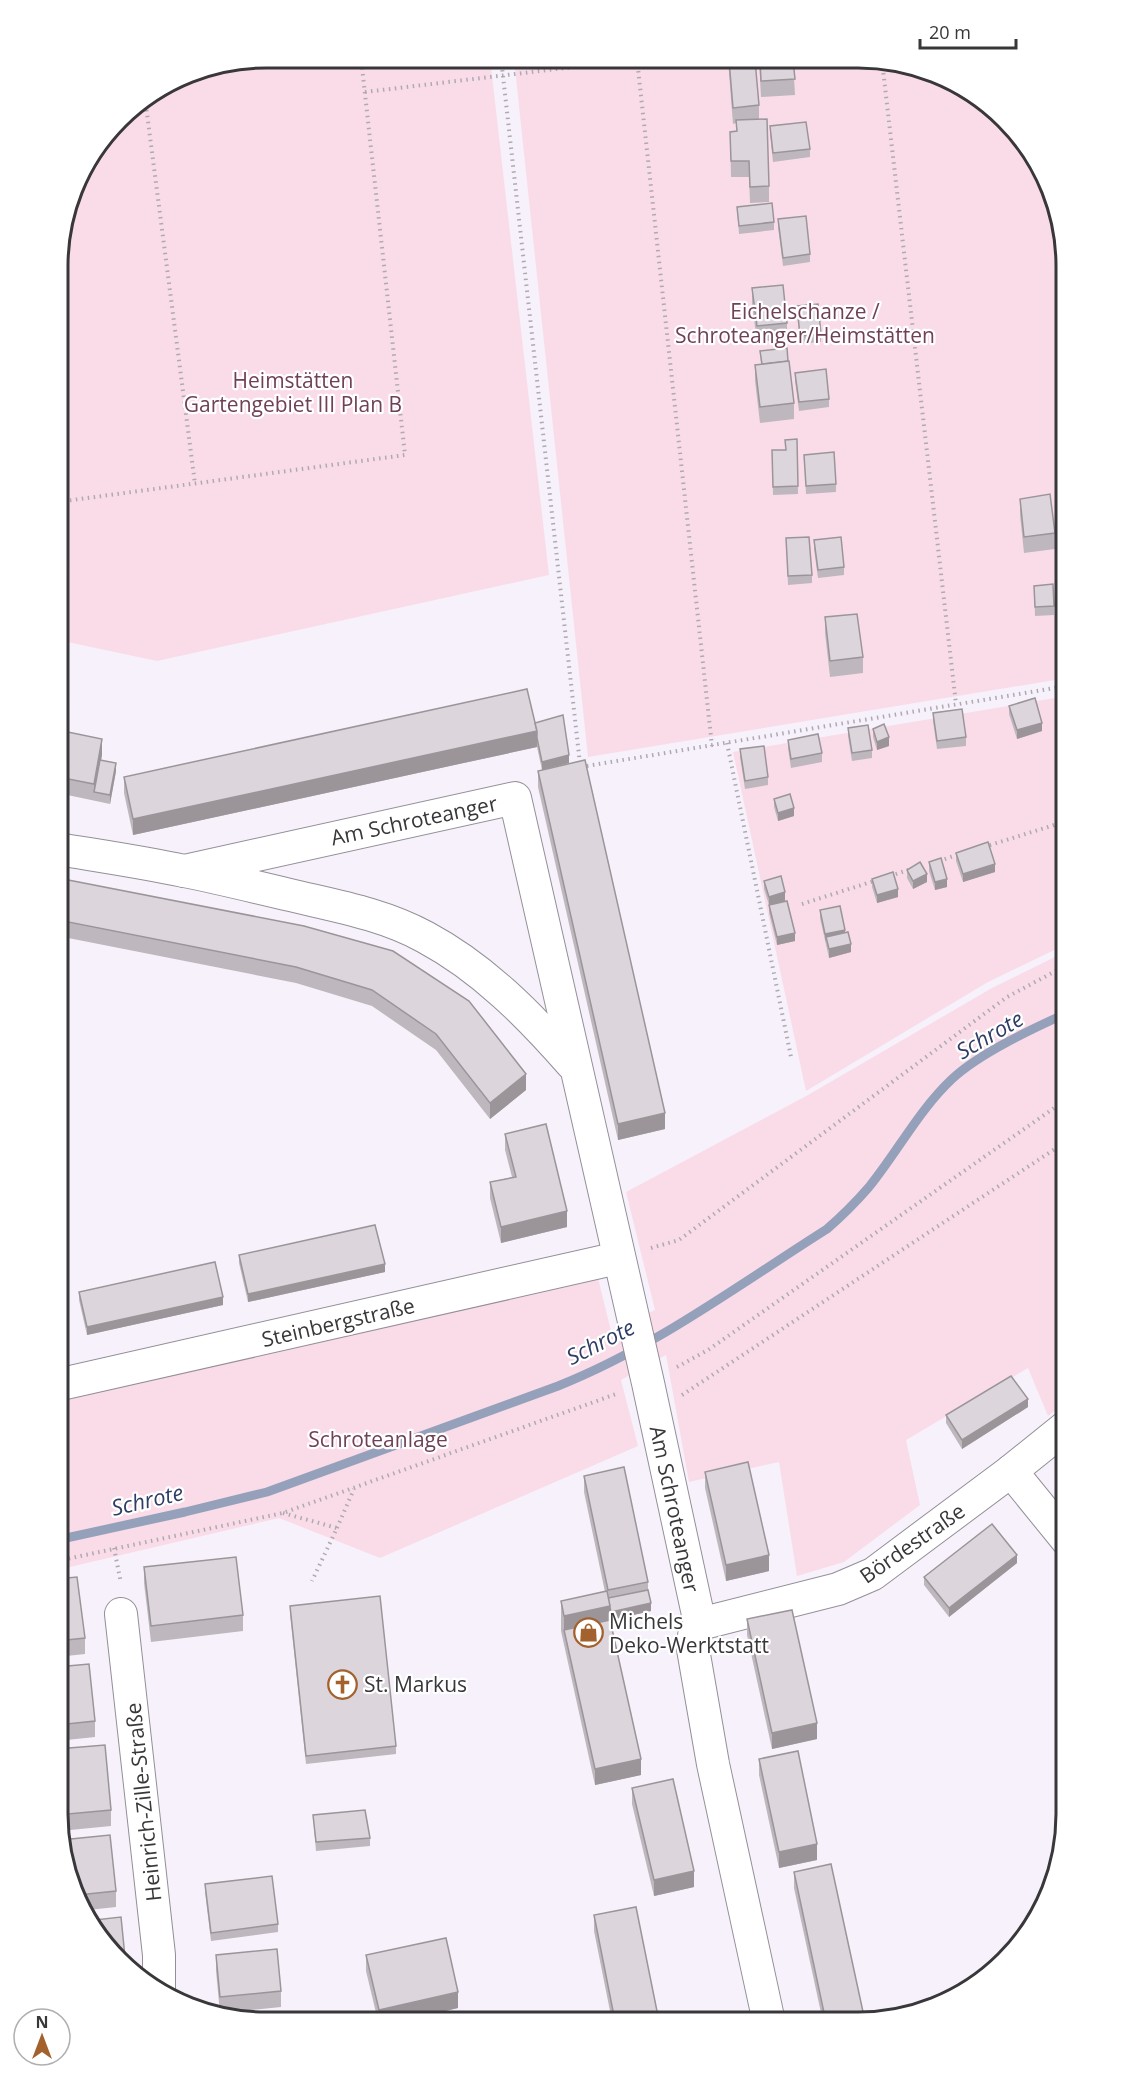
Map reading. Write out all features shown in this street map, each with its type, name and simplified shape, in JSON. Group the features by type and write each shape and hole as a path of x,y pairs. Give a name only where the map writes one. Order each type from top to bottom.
{"street":[{"name":"Am Schroteanger","path":"184,871 515,798 618,1258 648,1377 700,1624 694,1636 693,1649 713,1764 767,2012"},
{"name":"Am Schroteanger","path":"68,851 184,871 360,911 424,936 453,954 500,989 543,1030 575,1067"},
{"name":"Steinbergstraße","path":"68,1383 618,1258"},
{"name":"Bördestraße","path":"700,1624 838,1589 873,1574 1056,1435"},
{"path":"1011,1471 1056,1526"},
{"name":"Heinrich-Zille-Straße","path":"121,1614 159,1955 159,1981"}],"path":[{"path":"68,501 405,455 362,68"},
{"path":"502,68 580,768 1056,688"},
{"path":"365,92 562,68"},
{"path":"639,68 712,746"},
{"path":"883,69 956,704"},
{"path":"146,107 195,484"},
{"path":"727,743 791,1057"},
{"path":"981,848 1056,824"},
{"path":"937,861 970,851"},
{"path":"802,904 916,868"},
{"path":"618,1258 679,1240 1007,997 1056,970"},
{"path":"68,1559 283,1513 648,1377 708,1350 1056,1107"},
{"path":"673,1401 1056,1148"},
{"path":"312,1581 355,1488"},
{"path":"283,1513 336,1528"}],"green space":[{"name":"Heimstätten Gartengebiet III Plan B","path":"265,68 491,68 549,575 157,661 68,642 69,239 78,202 94,166 125,125 145,108 166,94 214,74 239,69"},
{"name":"Eichelschanze / Schroteanger/Heimstätten","path":"515,68 872,68 897,71 946,88 969,101 989,117 1023,155 1046,202 1055,239 1056,680 588,757"},
{"path":"1056,698 1056,949 988,982 806,1091 733,752"},
{"name":"Schroteanlage","path":"1056,956 1056,1410 1048,1416 1028,1368 906,1440 920,1505 844,1562 797,1576 779,1462 689,1482 666,1355 621,1380 638,1446 380,1558 279,1518 68,1567 68,1393 598,1278 611,1331 655,1310 626,1192 808,1095 992,988"}],"building":[{"path":"730,68 756,68 759,105 733,108"},
{"path":"760,68 794,68 795,79 761,81"},
{"path":"767,119 769,186 750,187 749,161 731,161 730,132 737,131 736,120"},
{"path":"806,122 810,149 773,153 770,126"},
{"path":"772,203 774,222 739,226 737,207"},
{"path":"806,216 810,254 783,258 778,219"},
{"path":"783,285 787,323 757,326 752,288"},
{"path":"818,304 821,334 800,336 797,306"},
{"path":"787,348 788,361 762,364 760,351"},
{"path":"789,361 794,403 760,407 755,365"},
{"path":"826,369 829,399 799,402 795,373"},
{"path":"797,439 798,486 773,487 772,450 786,450 785,440"},
{"path":"834,452 836,484 806,486 804,455"},
{"path":"1050,494 1055,533 1024,537 1020,499"},
{"path":"809,537 812,575 788,576 786,538"},
{"path":"841,537 844,567 818,570 814,540"},
{"path":"1053,584 1054,606 1035,607 1034,586"},
{"path":"857,614 863,657 830,661 825,617"},
{"path":"527,689 537,731 133,819 124,777"},
{"path":"1035,698 1042,723 1017,730 1009,706"},
{"path":"962,709 966,737 937,741 933,713"},
{"path":"563,715 569,755 542,762 535,723"},
{"path":"884,724 889,737 877,742 873,729"},
{"path":"868,725 872,750 852,753 848,728"},
{"path":"68,732 102,739 94,784 68,779"},
{"path":"818,734 822,753 791,759 788,740"},
{"path":"764,746 768,777 745,781 740,749"},
{"path":"100,760 116,763 110,795 94,792"},
{"path":"585,760 665,1113 618,1124 538,771"},
{"path":"790,794 794,808 778,813 774,799"},
{"path":"988,842 995,864 963,874 956,853"},
{"path":"941,858 947,879 935,882 929,862"},
{"path":"920,862 927,874 913,881 907,870"},
{"path":"893,872 898,889 877,895 872,879"},
{"path":"781,876 785,892 769,897 764,881"},
{"path":"68,880 304,926 393,951 469,1001 526,1074 490,1103 436,1034 372,990 296,967 68,922"},
{"path":"787,901 795,933 777,937 769,905"},
{"path":"840,906 845,930 825,934 820,910"},
{"path":"848,932 851,944 829,949 826,937"},
{"path":"546,1124 567,1211 501,1227 490,1182 516,1177 505,1134"},
{"path":"375,1225 385,1264 248,1294 239,1255"},
{"path":"215,1262 223,1297 87,1327 79,1292"},
{"path":"1011,1376 1028,1399 962,1440 946,1415"},
{"path":"748,1462 769,1555 726,1565 705,1472"},
{"path":"624,1467 648,1582 608,1590 584,1476"},
{"path":"992,1524 1017,1555 949,1608 924,1577"},
{"path":"236,1557 243,1615 151,1626 144,1567"},
{"path":"77,1577 85,1638 68,1640 68,1578"},
{"path":"648,1590 651,1603 611,1612 608,1598"},
{"path":"607,1591 610,1606 564,1616 561,1601"},
{"name":"St. Markus","path":"380,1596 396,1746 306,1756 290,1606"},
{"path":"792,1610 817,1723 772,1733 747,1619"},
{"path":"610,1620 641,1759 595,1769 564,1630"},
{"path":"89,1664 95,1721 68,1724 68,1666"},
{"path":"105,1745 111,1810 68,1814 68,1748"},
{"path":"798,1751 817,1844 779,1852 759,1759"},
{"path":"673,1779 694,1871 654,1880 632,1788"},
{"path":"365,1810 370,1838 316,1842 313,1815"},
{"path":"110,1835 116,1891 85,1894 78,1877 69,1839"},
{"path":"831,1864 863,2012 824,2012 794,1872"},
{"path":"272,1876 278,1924 211,1933 205,1884"},
{"path":"636,1907 657,2012 613,2012 594,1915"},
{"path":"121,1917 124,1951 117,1944 98,1920"},
{"path":"446,1938 458,1992 379,2010 366,1955"},
{"path":"277,1949 281,1991 220,1997 216,1955"}],"waterway":[{"name":"Schrote","path":"68,1538 267,1492 594,1371 696,1314 827,1229 869,1187 919,1117 952,1079 991,1051 1056,1018"}],"place":[{"name":"Michels Deko-Werktstatt","path":"588,1633"},
{"name":"St. Markus","path":"343,1684"}]}
